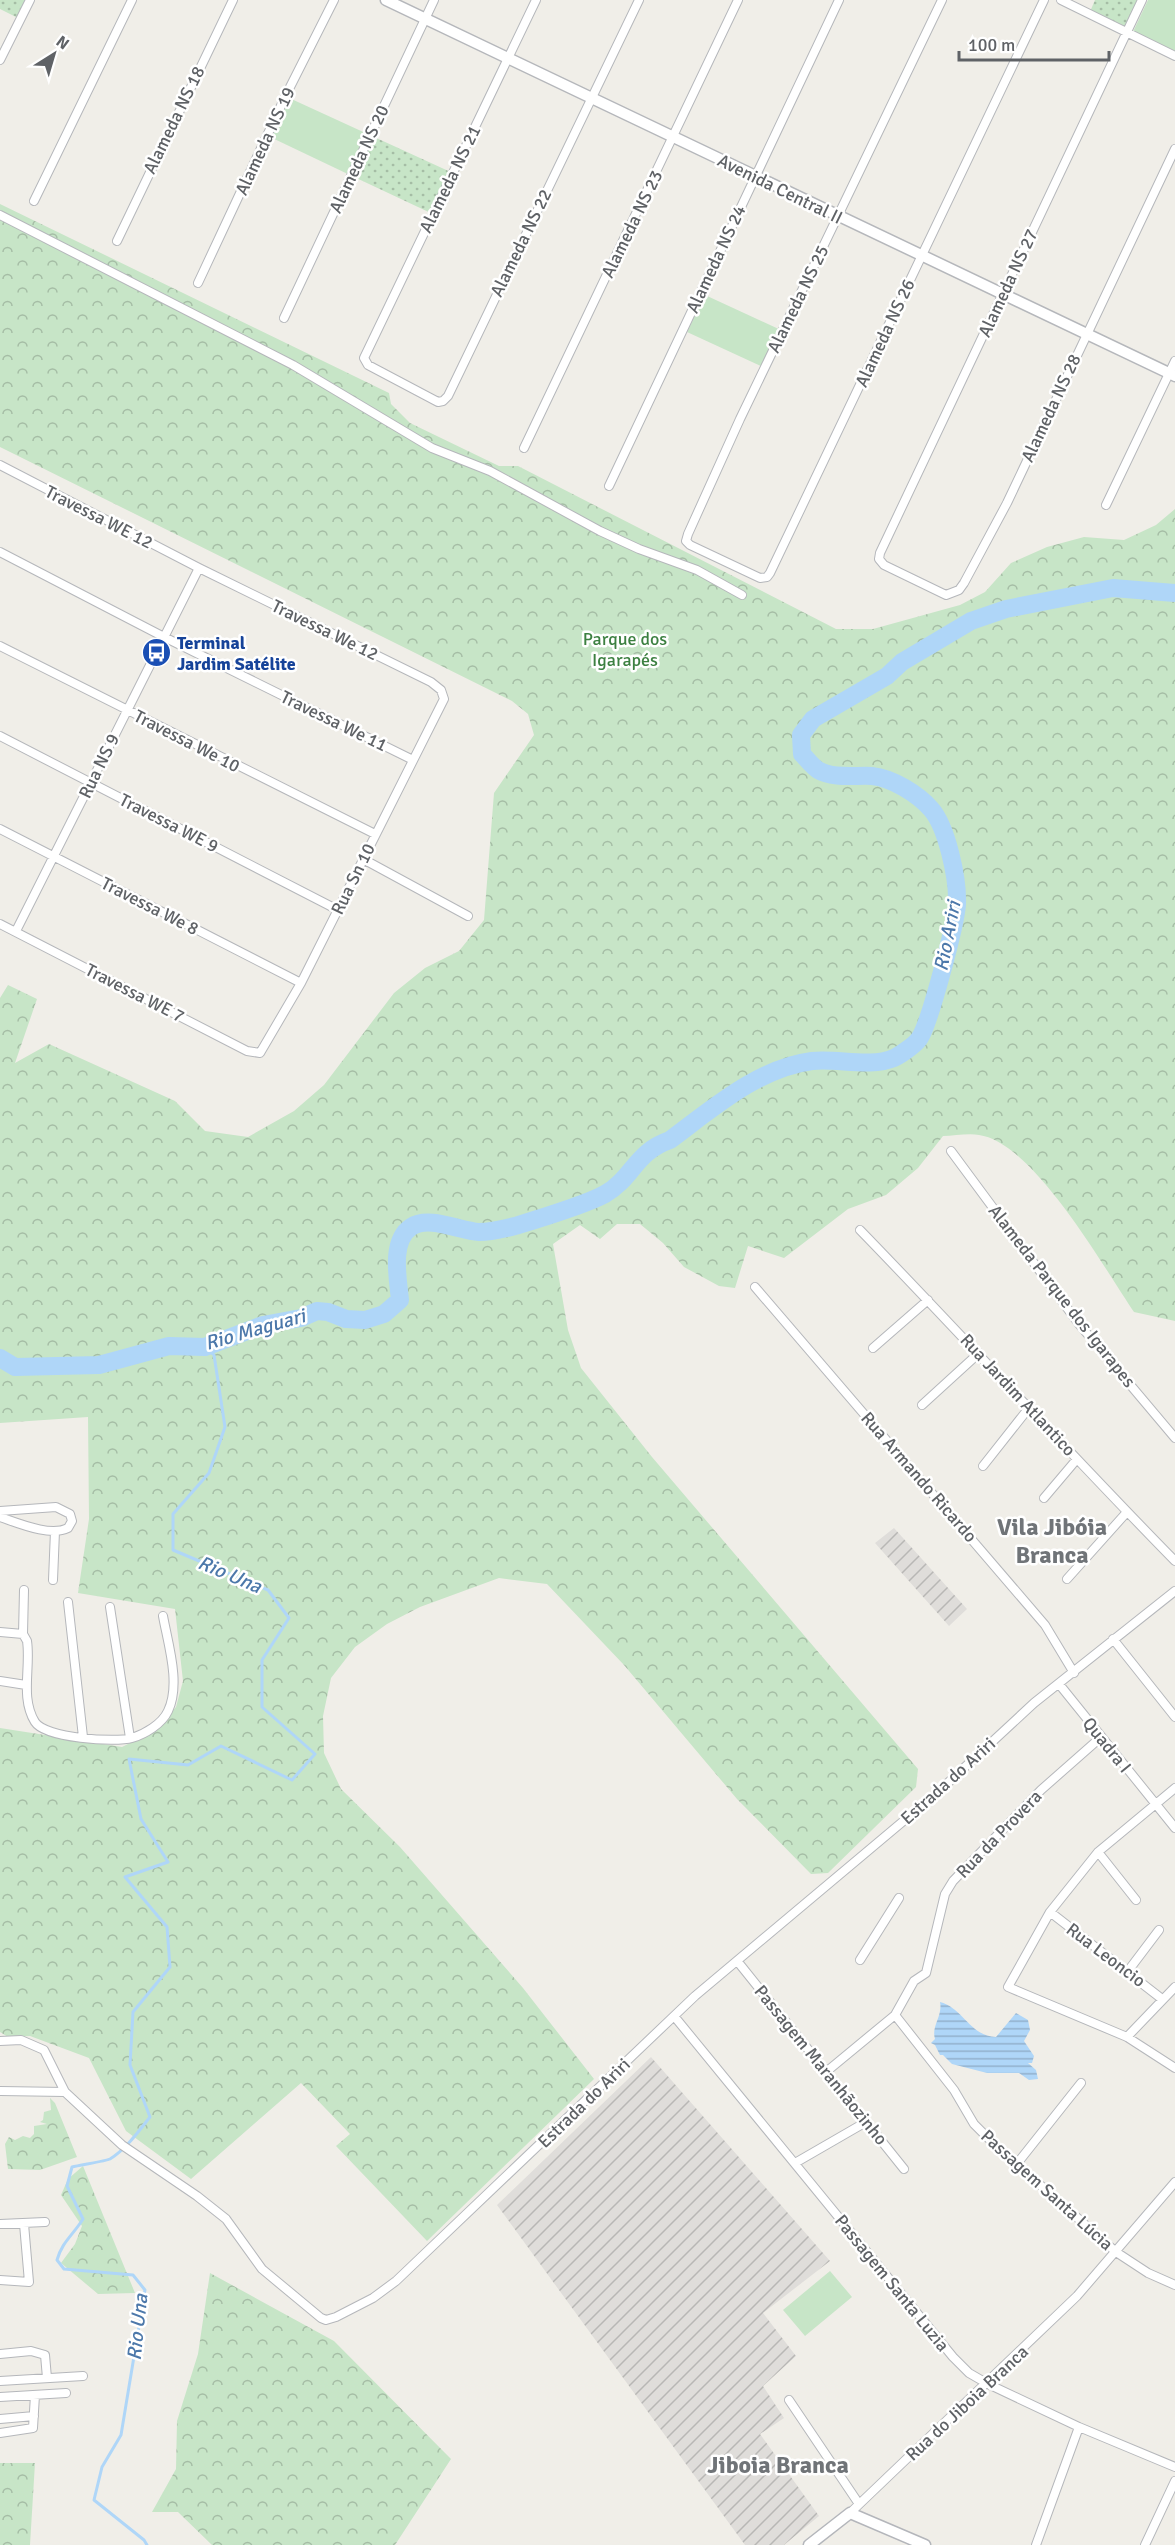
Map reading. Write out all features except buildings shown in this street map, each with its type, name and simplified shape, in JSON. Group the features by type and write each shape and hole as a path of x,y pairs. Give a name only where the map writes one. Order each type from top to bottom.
{"street":[{"path":"0,60 30,0"},
{"path":"34,201 132,0"},
{"name":"Alameda NS 18","path":"117,241 233,0"},
{"name":"Alameda NS 19","path":"198,283 285,95 334,0"},
{"name":"Avenida Central II","path":"386,0 1172,375"},
{"name":"Alameda NS 20","path":"284,318 434,0"},
{"name":"Alameda NS 21","path":"364,358 536,0"},
{"name":"Alameda NS 22","path":"364,358 368,365 424,395 438,402 446,400 639,0"},
{"name":"Alameda NS 23","path":"524,448 675,137 738,0"},
{"name":"Alameda NS 24","path":"609,486 839,0"},
{"name":"Alameda NS 25","path":"688,534 942,0"},
{"name":"Alameda NS 26","path":"688,534 686,541 690,545 760,578 767,578 1044,0"},
{"path":"1061,0 1175,56"},
{"name":"Alameda NS 27","path":"884,566 879,559 880,553 1142,0"},
{"name":"Alameda NS 28","path":"884,566 946,595 959,590 1007,503 1175,149"},
{"path":"0,215 293,365 432,448 510,480 600,531 639,549 697,570 742,595"},
{"path":"1106,505 1172,375 1175,361"},
{"name":"Travessa WE 12","path":"0,465 199,568"},
{"name":"Travessa We 11","path":"0,552 164,637 412,760"},
{"name":"Rua NS 9","path":"16,931 199,568"},
{"name":"Travessa We 12","path":"199,568 431,682 441,690 444,699"},
{"name":"Travessa We 10","path":"0,646 375,834"},
{"name":"Rua Sn 10","path":"256,1053 262,1051 301,983 444,699"},
{"name":"Travessa WE 9","path":"0,736 338,910"},
{"name":"Travessa We 8","path":"0,829 301,983"},
{"path":"363,859 468,916"},
{"path":"0,924 16,931"},
{"name":"Travessa WE 7","path":"16,931 247,1051 256,1053"},
{"name":"Alameda Parque dos Igarapes","path":"951,1151 1079,1324 1175,1438"},
{"name":"Rua Jardim Atlantico","path":"860,1230 979,1353 1028,1409 1175,1560"},
{"name":"Rua Armando Ricardo","path":"755,1287 1045,1625 1074,1673"},
{"path":"873,1348 928,1300"},
{"path":"922,1405 979,1353"},
{"path":"982,1466 1028,1409"},
{"path":"1044,1498 1077,1459"},
{"path":"0,1511 56,1507 70,1514 72,1521 68,1528 55,1531 0,1517"},
{"path":"1067,1579 1127,1512"},
{"path":"53,1580 55,1531"},
{"path":"24,1590 23,1634 28,1646 26,1685 32,1716 38,1726 50,1732 83,1737 130,1738 144,1734 161,1721 168,1713 172,1701 173,1678 163,1616"},
{"name":"Estrada do Ariri","path":"0,2041 21,2040 44,2050 64,2092 122,2145 166,2174 226,2220 262,2269 314,2314 326,2320 331,2319 373,2298 396,2280 674,2016 938,1792 1034,1703 1173,1596"},
{"path":"68,1602 83,1737"},
{"path":"110,1607 130,1738"},
{"path":"0,1632 23,1634"},
{"path":"1113,1640 1175,1717"},
{"path":"0,1681 26,1685"},
{"name":"Quadra I","path":"1059,1684 1175,1828"},
{"name":"Rua da Provera","path":"895,2015 914,1981 926,1973 929,1967 940,1911 953,1881 1033,1798 1101,1738"},
{"path":"1175,1788 1098,1852 1050,1912 1008,1987 1127,2037 1175,2068"},
{"path":"1098,1852 1136,1900"},
{"path":"860,1960 899,1898"},
{"name":"Rua Leoncio","path":"1050,1912 1162,1999"},
{"path":"1128,1971 1159,1930"},
{"name":"Passagem Maranhãozinho","path":"738,1962 904,2169"},
{"path":"1127,2037 1175,1987"},
{"path":"826,2072 895,2015"},
{"name":"Passagem Santa Lúcia","path":"895,2015 954,2090 974,2124 1016,2165 1116,2252 1148,2273 1175,2285"},
{"name":"Passagem Santa Luzia","path":"674,2016 953,2357 969,2373 1079,2427 1175,2467"},
{"path":"1016,2165 1081,2083"},
{"path":"0,2091 64,2092"},
{"path":"795,2163 866,2122"},
{"name":"Rua do Jiboia Branca","path":"809,2545 850,2513 988,2384 1077,2296 1175,2182"},
{"path":"0,2224 45,2222"},
{"path":"0,2280 29,2282 24,2224"},
{"path":"0,2354 39,2352 45,2355 47,2378"},
{"path":"0,2381 83,2376"},
{"path":"0,2397 66,2393"},
{"path":"0,2433 31,2430 34,2425 35,2395"},
{"path":"789,2400 859,2504"},
{"path":"0,2419 34,2416"},
{"path":"1036,2545 1079,2427"},
{"path":"1145,2545 1175,2481"},
{"path":"850,2513 901,2540 925,2545"}],"shaded area":[{"path":"894,1528 967,1609 949,1626 875,1543"},
{"path":"651,2057 830,2261 763,2313 796,2356 763,2386 784,2418 760,2434 819,2516 784,2545 745,2545 497,2205"}],"green space":[{"path":"0,0 27,0 18,18 0,9"},
{"path":"1095,0 1144,0 1129,33 1089,14"},
{"path":"1148,0 1175,0 1175,54 1132,34"},
{"path":"287,97 372,136 352,176 268,136"},
{"path":"372,136 455,174 435,215 352,176"},
{"name":"Parque dos Igarapés","path":"0,204 389,393 391,404 410,423 499,466 518,466 836,629 873,629 960,605 985,592 1011,563 1047,547 1084,537 1124,540 1156,525 1175,509 1175,1321 1134,1312 1066,1210 1044,1182 1022,1159 1000,1143 975,1134 943,1136 918,1168 886,1195 848,1209 784,1258 748,1246 735,1288 719,1286 684,1267 663,1243 640,1224 617,1224 600,1239 580,1225 553,1244 568,1330 581,1368 652,1457 918,1769 916,1787 828,1873 811,1874 737,1799 624,1665 547,1584 499,1578 420,1607 387,1624 355,1647 331,1678 323,1716 324,1753 341,1789 400,1847 523,1988 594,2079 427,2241 336,2146 350,2134 301,2083 191,2179 126,2131 89,2058 30,2036 8,2037 0,2032 0,1728 122,1747 154,1731 176,1707 183,1681 175,1609 78,1593 89,1519 88,1417 0,1423 0,998 8,985 37,999 15,1063 49,1044 175,1101 205,1131 248,1137 294,1111 324,1085 394,993 425,968 459,951 484,920 494,793 534,735 528,714 512,701 0,447"},
{"path":"705,295 783,331 765,368 687,332"},
{"path":"50,2098 55,2103 77,2157 40,2170 8,2169 5,2144 9,2137 15,2140 23,2136 30,2138 34,2134 34,2126 47,2124 40,2122 43,2120 44,2112 51,2110"},
{"path":"83,2166 135,2293 98,2294 61,2263 75,2244 82,2226 61,2195 68,2179"},
{"path":"830,2271 852,2297 805,2336 783,2310"},
{"path":"210,2273 334,2341 451,2459 395,2545 212,2545 178,2512 152,2512 176,2469 177,2421 198,2354"},
{"path":"0,2463 35,2463 30,2545 0,2545"}],"water":[{"path":"940,2002 955,2010 980,2032 996,2037 1016,2013 1028,2020 1030,2030 1024,2041 1034,2056 1032,2063 1028,2063 1036,2070 1038,2079 1029,2080 1019,2073 987,2073 952,2064 940,2055 935,2045 931,2043 935,2039"}],"waterway":[{"name":"Rio Ariri","path":"0,1358 15,1367 99,1365 169,1346 205,1347 263,1325 301,1318 317,1311 328,1312 346,1319 365,1320 384,1314 400,1300 397,1271 398,1251 404,1233 411,1227 418,1224 435,1223 471,1231 488,1231 515,1226 574,1207 614,1188 649,1151 670,1140 719,1103 773,1072 812,1061 864,1063 885,1061 900,1055 919,1039 923,1030 935,996 952,931 957,893 947,840 937,817 926,803 912,792 880,777 837,776 818,770 802,754 801,735 813,719 887,676 902,662 971,621 1006,609 1113,588 1175,593"},
{"name":"Rio Una","path":"147,2545 144,2540 94,2500 102,2467 121,2435 145,2290 133,2275 64,2269 57,2260 65,2243 83,2219 67,2186 72,2167 110,2159 127,2145 150,2117 130,2065 133,2012 170,1967 167,1927 125,1877 168,1862 141,1819 129,1759 188,1765 221,1746 292,1780 315,1754 262,1707 262,1660 289,1618 268,1590 173,1550 173,1514 209,1473 225,1427 214,1355 205,1347"}],"place":[{"name":"Terminal Jardim Satélite","path":"156,653"}],"district":[{"name":"Vila Jibóia Branca","path":"1052,1541"},
{"name":"Jiboia Branca","path":"778,2465"}],"water label":[{"name":"Rio Maguari","path":"255,1329"}]}
